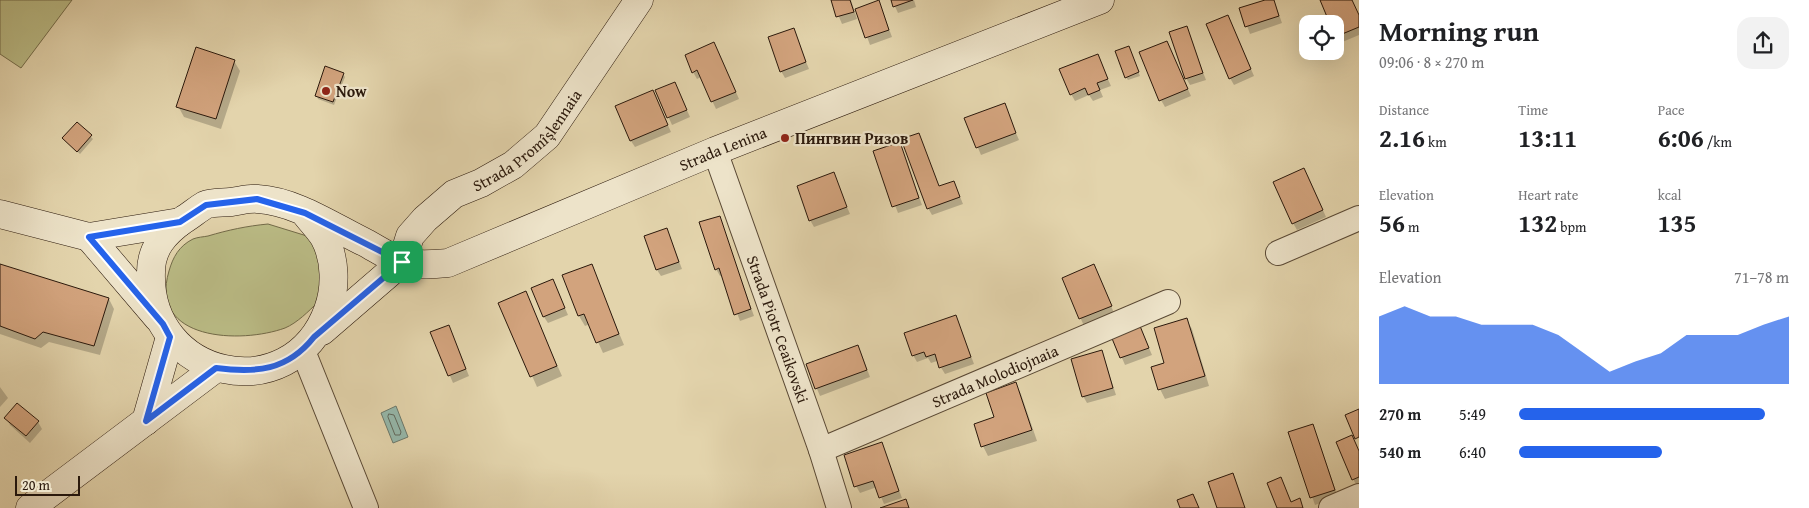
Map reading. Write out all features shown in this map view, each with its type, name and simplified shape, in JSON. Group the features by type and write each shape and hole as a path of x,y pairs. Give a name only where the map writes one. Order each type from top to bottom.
{"street":[{"name":"Strada Promîșlennaia","path":"402,262 410,236 425,219 454,194 481,184 513,165 547,136 639,0"},
{"name":"Strada Lenina","path":"402,262 422,265 448,263 714,151 1100,0"},
{"name":"Strada Piotr Ceaikovski","path":"714,151 821,450 839,508"},
{"path":"89,237 166,331 188,354 216,368 246,372 276,366 309,344 402,262 305,213 257,199 206,205 180,222 159,240 150,271 153,303 166,331 146,421"},
{"path":"305,213 324,237 333,266 333,297 322,326 309,344"},
{"path":"0,214 89,237 180,222"},
{"path":"1278,253 1359,218"},
{"name":"Strada Molodiojnaia","path":"821,450 1168,302"},
{"path":"309,344 366,508"},
{"path":"30,508 216,368"},
{"path":"1331,508 1359,496"}],"green space":[{"path":"0,0 72,0 21,68 0,54"},
{"path":"268,224 307,236 323,259 318,302 303,316 285,328 245,336 203,332 185,324 172,312 166,294 172,261 180,249 195,238 238,228"}],"water":[{"path":"396,406 408,437 393,443 381,413"}],"building":[{"path":"831,0 850,0 854,12 836,17"},
{"path":"879,0 889,30 865,38 855,9"},
{"path":"891,0 913,0 893,7"},
{"path":"1265,0 1274,0 1279,16 1245,27 1239,8"},
{"path":"1320,0 1352,0 1359,15 1359,27 1344,33 1344,15 1326,15"},
{"path":"1228,15 1251,69 1229,79 1206,24"},
{"path":"1187,26 1203,73 1185,79 1169,32"},
{"path":"794,28 806,62 780,72 768,37"},
{"path":"1167,41 1188,89 1159,101 1139,52"},
{"path":"714,42 736,92 711,102 697,70 692,73 685,55"},
{"path":"1129,46 1139,72 1125,78 1115,51"},
{"path":"196,47 235,60 216,119 176,107"},
{"path":"1098,54 1108,79 1097,83 1100,90 1088,95 1085,88 1070,95 1059,69"},
{"path":"325,66 344,73 333,102 315,96"},
{"path":"675,82 687,110 667,118 655,90"},
{"path":"653,90 668,125 630,141 615,106"},
{"path":"1005,103 1016,133 976,148 964,118"},
{"path":"77,122 92,135 77,152 62,138"},
{"path":"919,133 939,186 954,181 960,197 927,209 901,139"},
{"path":"900,142 919,198 892,207 873,151"},
{"path":"1304,168 1323,210 1292,224 1273,182"},
{"path":"834,172 847,207 809,221 797,186"},
{"path":"720,216 751,309 734,315 719,268 715,270 699,222"},
{"path":"667,228 679,262 656,270 644,236"},
{"path":"0,264 109,298 94,346 43,332 35,339 0,326"},
{"path":"592,264 619,334 596,343 584,314 578,316 562,275"},
{"path":"1094,264 1112,306 1079,319 1062,278"},
{"path":"553,279 565,308 543,317 531,288"},
{"path":"526,291 557,366 530,377 498,303"},
{"path":"956,315 971,357 939,368 935,354 926,357 924,352 912,356 904,333"},
{"path":"1187,318 1205,376 1158,390 1151,367 1164,363 1154,328"},
{"path":"449,325 466,369 448,376 430,332"},
{"path":"1140,326 1149,348 1120,358 1111,336"},
{"path":"858,345 867,370 815,389 806,364"},
{"path":"1102,350 1113,388 1082,397 1071,359"},
{"path":"1016,382 1032,430 981,447 974,424 994,417 986,393"},
{"path":"17,403 39,421 26,436 4,418"},
{"path":"1359,409 1359,437 1355,439 1345,415"},
{"path":"1313,424 1335,490 1310,498 1288,432"},
{"path":"1352,435 1359,451 1359,477 1352,480 1336,442"},
{"path":"882,442 899,491 879,498 873,481 854,487 844,455"},
{"path":"1233,473 1245,508 1217,508 1208,482"},
{"path":"1281,477 1291,502 1300,498 1303,508 1277,508 1267,483"},
{"path":"1193,494 1199,508 1180,508 1177,500"},
{"path":"906,499 909,508 880,508"}],"place":[{"name":"Now","path":"326,91"},
{"name":"Пингвин Ризов","path":"785,138"}],"route":[{"path":"257,199 281,204 305,213 402,262 314,337 303,351 276,366 246,372 216,368 146,421 170,337 163,324 89,237 180,222 206,205 257,199"}]}
